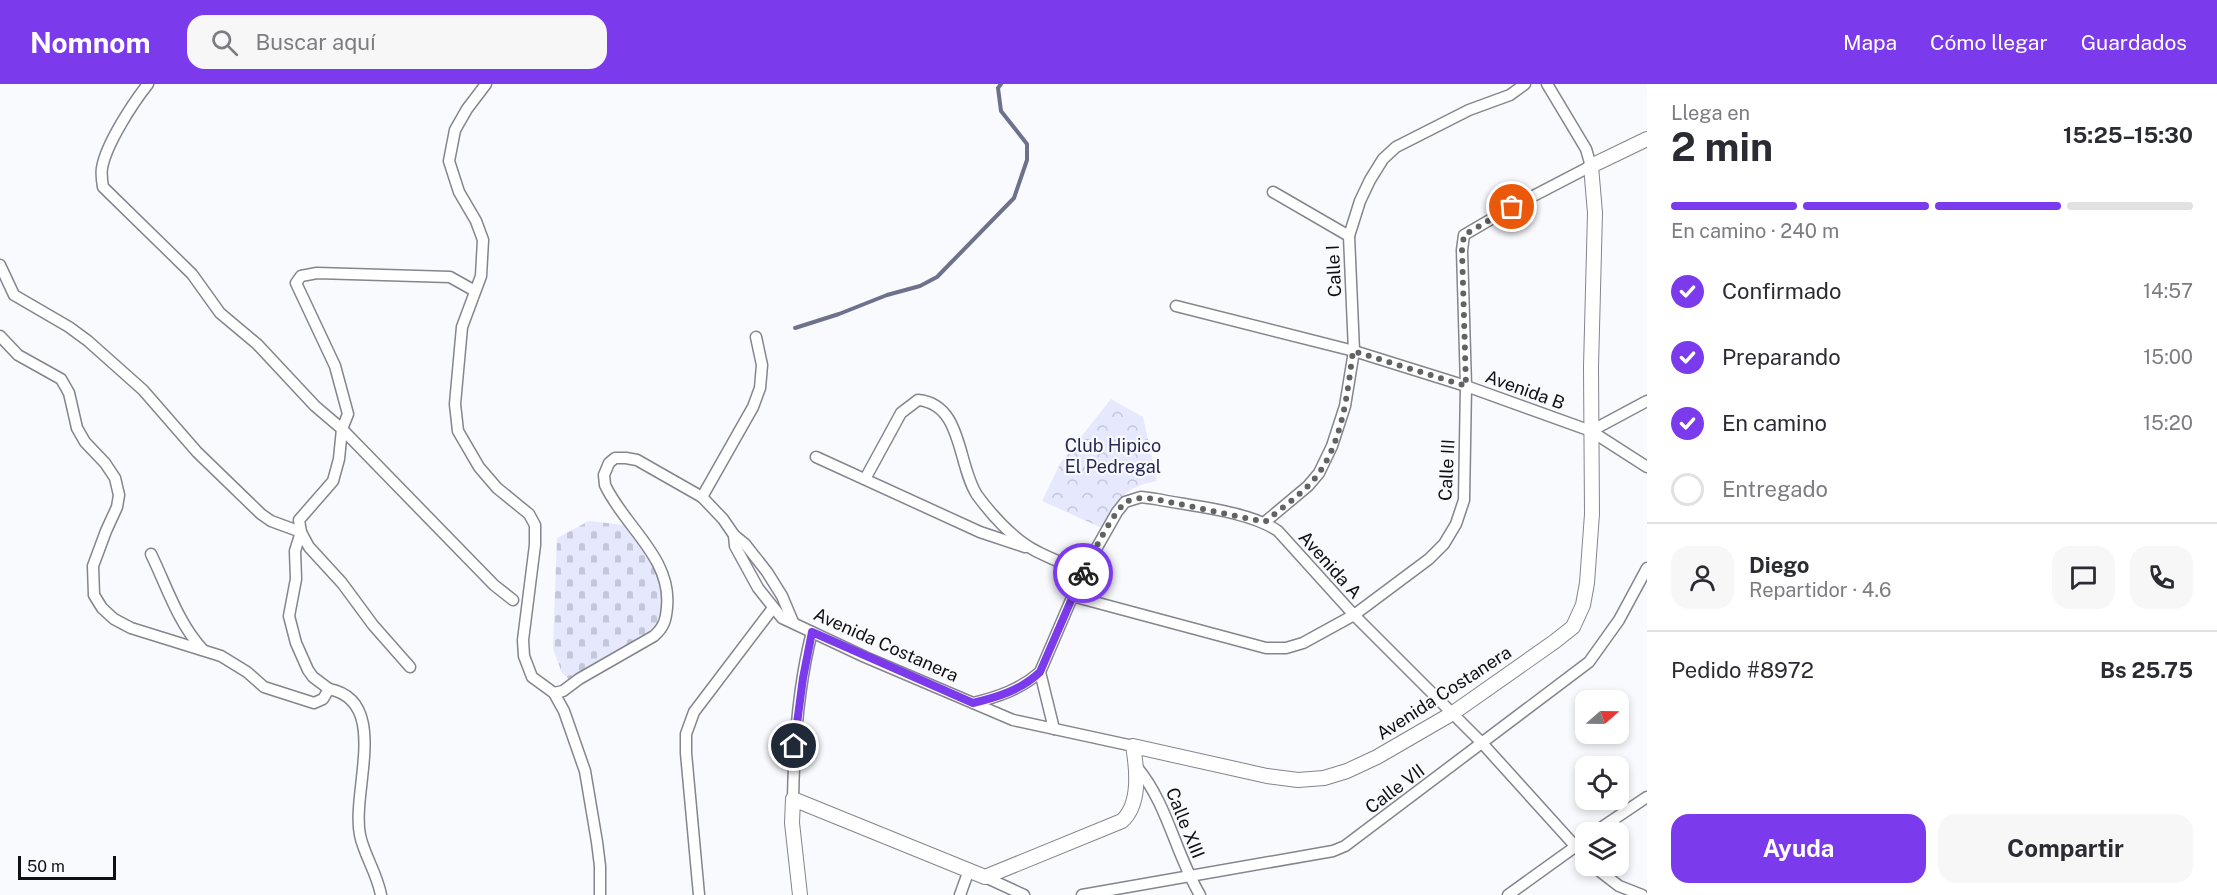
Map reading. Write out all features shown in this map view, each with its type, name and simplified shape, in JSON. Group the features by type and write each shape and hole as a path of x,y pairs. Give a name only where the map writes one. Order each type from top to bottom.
{"street":[{"path":"148,84 131,106 115,136 102,167 102,187 192,274 220,313 257,344 315,406 342,429 494,585 513,600"},
{"path":"486,84 455,130 449,162 459,192 476,221 483,240 481,276 462,327 455,404 458,431 478,467 497,488 529,514 535,525 535,545 523,639 524,656 532,677 554,693 564,711 585,771 600,866 600,895"},
{"name":"Calle I","path":"1265,522 1308,486 1319,473 1332,446 1345,406 1353,351 1348,236 1370,180 1383,159 1396,147 1469,110 1510,95 1525,84"},
{"path":"1546,84 1586,149 1591,166 1647,139"},
{"name":"Calle III","path":"1072,596 1266,648 1286,648 1303,643 1354,615 1429,559 1444,544 1456,524 1464,500 1466,386 1462,250 1464,235 1502,212 1591,166"},
{"name":"Avenida Costanera","path":"773,608 782,618 812,632 1013,720 1267,776 1298,780 1324,778 1347,771 1377,757 1453,713 1554,642 1573,627 1583,605 1587,583 1592,514 1591,431 1595,213 1591,166"},
{"path":"1273,192 1348,236"},
{"path":"0,265 14,295 69,327 143,390 197,452 250,505 271,521 301,532"},
{"path":"410,667 373,625 342,583 309,547 301,532 299,520 333,481 339,459 342,429 348,414 335,366 296,283 301,276 316,273 450,278 475,291"},
{"name":"Avenida B","path":"1176,306 1353,351 1466,386 1591,431 1647,467"},
{"path":"0,336 18,355 61,380 69,393 77,428 85,442 105,463 115,478 119,495 117,507 93,566 94,595 102,608 114,619 131,628 221,656 247,672 264,687 294,695 306,702 319,702 327,695 329,689"},
{"path":"702,497 753,407 760,388 762,365 756,337"},
{"path":"865,479 901,413 918,400 930,401 947,416 957,437 965,471 979,497 1001,524 1030,547 1083,572"},
{"path":"1591,431 1647,401"},
{"path":"816,457 980,532 1015,545 1030,547"},
{"path":"554,693 563,691 579,679 654,636 663,627 666,617 668,598 664,579 655,558 609,493 604,475 609,463 615,458 637,460 702,497 767,572 782,596 793,622"},
{"name":"Avenida A","path":"1040,672 1083,572 1125,502 1141,497 1155,499 1265,522 1284,537 1354,615 1482,743 1574,847"},
{"path":"301,532 295,551 296,579 289,616 296,643 313,677 329,689 341,691 350,697 358,706 363,718 364,751 361,768 359,834 377,878 381,895"},
{"path":"699,895 686,734 694,712 773,608 735,546 734,535"},
{"path":"151,554 178,614 192,638 204,651"},
{"name":"Calle VII","path":"1082,895 1333,851 1345,846 1589,662 1619,620 1647,568"},
{"path":"800,895 792,823 794,746 812,632"},
{"path":"973,703 996,698 1030,682 1040,672"},
{"path":"1040,672 1054,729"},
{"path":"985,877 1122,821 1128,816 1132,805 1136,766 1133,746"},
{"name":"Calle XIII","path":"1136,766 1149,781 1168,820 1188,875 1200,895"},
{"path":"1610,822 1647,797"},
{"path":"793,799 969,870 1024,895"},
{"path":"1508,895 1574,847"},
{"path":"960,895 969,870"},
{"path":"1606,876 1619,886 1642,895"}],"green space":[{"name":"Club Hipico El Pedregal","path":"1111,399 1143,417 1157,481 1146,483 1122,496 1111,510 1102,528 1042,501 1061,462"},
{"path":"589,521 633,526 656,558 671,611 668,627 663,634 571,681 562,673 553,649 557,538"}],"waterway":[{"path":"795,328 887,295 920,286 937,277 1014,198 1027,160 1027,144 1001,111 998,88 1001,84"}],"way so far":[{"path":"1083,573 1117,512 1125,502 1141,497 1265,522 1308,486 1319,473 1332,446 1345,406 1353,351 1466,386 1462,250 1464,235 1512,207"}],"route":[{"path":"794,746 807,650 812,632 973,703 996,698 1030,682 1040,672 1083,573"}]}
